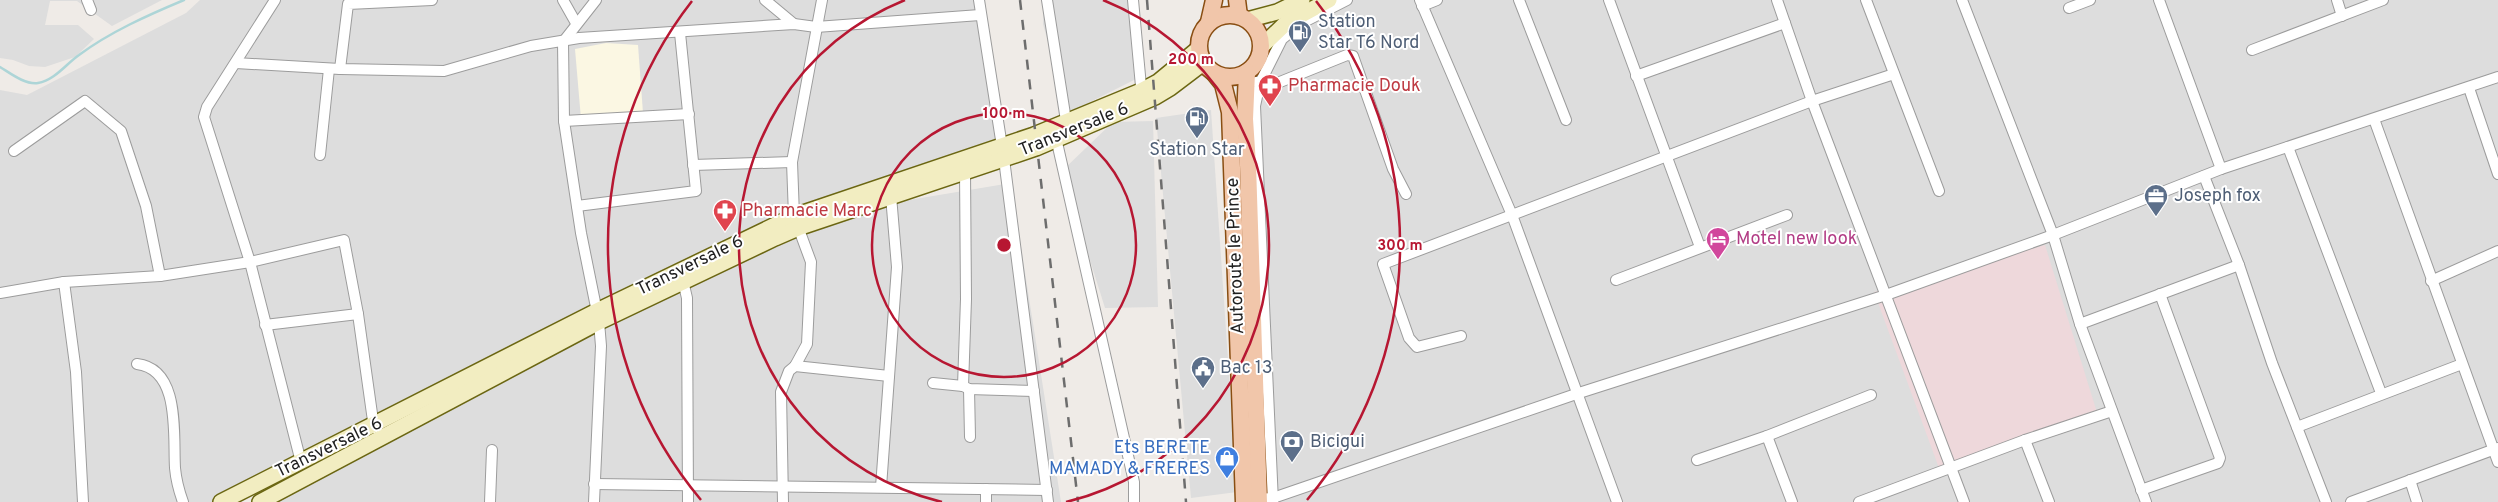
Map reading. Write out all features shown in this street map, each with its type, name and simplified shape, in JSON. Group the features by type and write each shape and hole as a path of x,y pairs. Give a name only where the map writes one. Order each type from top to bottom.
{"main road":[{"path":"1214,0 1209,22 1200,34 1200,56 1215,74 1252,79 1262,46 1325,1"},
{"path":"1209,22 1228,14 1241,12 1277,12 1302,0"},
{"path":"1241,12 1258,33 1262,46"},
{"name":"Transversale 6","path":"260,502 375,433 598,316 796,222 1004,153 1063,131 1142,97 1158,82 1200,56"},
{"name":"Autoroute le Prince","path":"1215,74 1223,84 1230,112 1262,501"},
{"name":"Autoroute le Prince","path":"1252,79 1245,119 1262,501"},
{"name":"Transversale 6","path":"598,316 683,281 796,222 891,196 965,171 1004,153"},
{"name":"Transversale 6","path":"221,502 301,462 375,433"}],"street":[{"path":"275,0 207,108 204,117 250,262 301,462"},
{"path":"340,70 348,4 432,0"},
{"path":"563,0 576,23"},
{"path":"594,502 601,346 598,316 577,206 564,121 563,42 576,23 596,0"},
{"path":"766,0 794,24"},
{"path":"783,502 781,392 789,372 795,366 807,344 811,262 796,222 792,162 822,0"},
{"path":"979,0 1004,153 1048,502"},
{"path":"1047,0 1063,131 1134,482 1134,502"},
{"path":"1133,0 1142,97"},
{"path":"1252,79 1272,62 1279,34 1347,0"},
{"path":"1437,0 1421,3 1512,215 1579,393 1617,502"},
{"path":"1519,0 1566,120"},
{"path":"1609,0 1700,247"},
{"path":"1777,0 1812,101 1964,502"},
{"path":"1866,0 1939,191"},
{"path":"1962,0 2053,235 2080,324 2146,502"},
{"path":"2069,8 2090,0"},
{"path":"2160,0 2221,169"},
{"path":"2337,0 2342,16"},
{"path":"2252,50 2383,0"},
{"path":"236,63 340,70 444,71 531,46 579,38 680,33 794,24 816,27 980,15"},
{"path":"1636,76 1785,23"},
{"path":"577,206 696,191 680,33"},
{"path":"1252,79 1275,84 1347,54 1353,56 1393,169 1406,194"},
{"path":"320,155 328,69"},
{"path":"1461,336 1417,346 1410,338 1383,264 1668,158 1812,101 1894,74"},
{"path":"1262,501 1579,393 1886,295 2053,235 2221,169 2498,77"},
{"path":"2469,88 2498,174"},
{"path":"14,150 85,101 121,131 146,206 160,276"},
{"path":"564,121 689,114"},
{"path":"2374,119 2431,281 2496,449 2498,462"},
{"path":"2288,147 2381,393"},
{"path":"693,165 792,162"},
{"path":"965,171 966,387 970,437"},
{"path":"2204,176 2239,265 2326,502"},
{"path":"881,488 897,267 891,196"},
{"path":"1616,280 1787,215"},
{"path":"0,293 64,282 160,276 250,262 344,240 358,314 375,433"},
{"path":"2431,281 2498,251"},
{"path":"2080,324 2239,265"},
{"path":"683,281 687,298 688,502"},
{"path":"64,282 76,372 83,502"},
{"path":"2141,490 2218,463 2220,458 2160,294"},
{"path":"265,325 358,314"},
{"path":"137,364 148,366 161,376 173,406 175,470 183,502"},
{"path":"2297,427 2381,393 2462,364"},
{"path":"795,366 889,376"},
{"path":"933,383 1034,391"},
{"path":"1697,460 1871,396"},
{"path":"1859,502 2025,440 2112,411"},
{"path":"1766,436 1792,502"},
{"path":"2025,440 2049,502"},
{"path":"2351,502 2496,449"},
{"path":"490,502 492,450"},
{"path":"2410,480 2417,502"},
{"path":"594,484 1047,490"},
{"path":"986,489 986,502"}],"shaded area":[{"path":"0,0 162,0 112,26 77,1 50,1 45,25 78,25 94,39 75,57 45,67 29,66 13,60 0,58"},
{"path":"200,0 985,0 998,152 822,203 227,502 0,502 0,90 27,95 186,13"},
{"path":"1044,0 1135,0 1138,78 1068,113 1043,24"},
{"path":"1340,0 2498,0 2498,502 1269,502 1251,87 1285,28"},
{"path":"606,43 638,45 643,113 581,119 575,49"},
{"path":"1211,110 1237,492 1191,498 1156,118"},
{"path":"1153,121 1158,307 1105,308 1062,171 1113,122"},
{"path":"1011,183 1061,502 274,502 400,431 752,253 879,205"},
{"path":"2045,245 2099,419 1939,468 1874,292"}],"waterway":[{"path":"0,67 28,82 38,83 50,79 79,55 116,31 184,0"}],"railway":[{"path":"1020,0 1078,502"},
{"path":"1147,0 1186,502"}],"place":[{"name":"Station Star T6 Nord","path":"1300,53"},
{"name":"Pharmacie Douk","path":"1270,107"},
{"name":"Station Star","path":"1197,139"},
{"name":"Joseph fox","path":"2156,217"},
{"name":"Pharmacie Marc","path":"725,232"},
{"name":"Motel new look","path":"1718,260"},
{"name":"Bac 13","path":"1203,389"},
{"name":"Bicigui","path":"1292,463"},
{"name":"Ets BERETE MAMADY & FRERES","path":"1227,479"}]}
